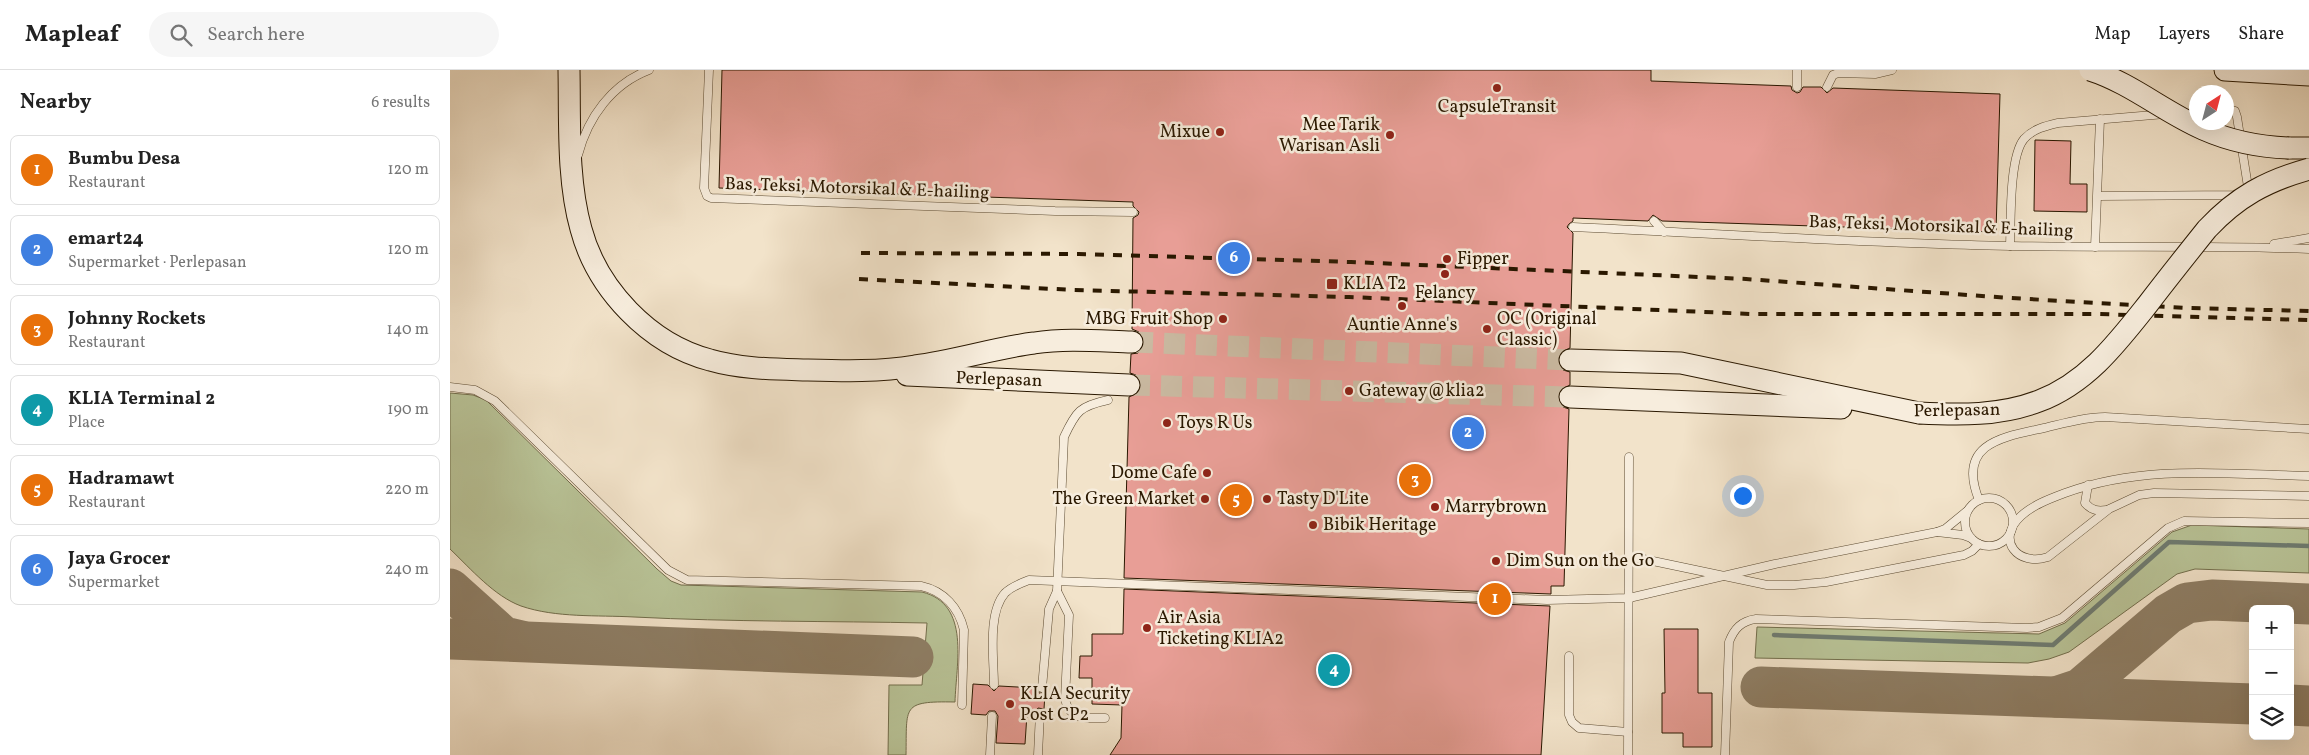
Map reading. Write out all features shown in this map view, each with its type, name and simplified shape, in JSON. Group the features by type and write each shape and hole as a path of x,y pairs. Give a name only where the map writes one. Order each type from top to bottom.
{"main road":[{"path":"568,70 576,206 582,231 589,249 612,292 644,325 666,341 708,360 730,365 868,372 953,360 1032,343 1070,340 1132,342"},
{"path":"2090,70 2112,79 2203,130 2266,147 2309,148"},
{"path":"2225,70 2309,75"},
{"name":"Perlepasan","path":"1570,397 1797,405 1918,413 1970,414 2015,408 2039,401 2075,382 2107,354 2124,335 2206,229 2221,214 2251,192 2289,175 2309,169"},
{"path":"1570,360 1681,363 1918,413"},
{"name":"Perlepasan","path":"868,372 938,378 1129,385"}],"lane":[{"path":"576,206 578,157 583,137 591,120 601,106 622,84 636,75 649,70"},
{"name":"Bas, Teksi, Motorsikal & E-hailing","path":"710,70 704,188 707,196 710,198 1055,211 1133,212"},
{"path":"1797,70 1797,86"},
{"path":"1827,87 1838,72 1875,74 1892,70"},
{"path":"2098,196 2241,195 2246,192 2248,187 2237,116 2234,111"},
{"path":"2010,246 2015,160 2024,140 2042,126 2058,122 2187,113"},
{"path":"2095,247 2100,119"},
{"path":"1654,221 1664,232"},
{"name":"Bas, Teksi, Motorsikal & E-hailing","path":"1573,227 2010,246 2309,249"},
{"path":"2253,247 2309,238"},
{"path":"450,387 475,390 495,401 668,570 680,578 687,580 922,586 940,594 959,613 964,630 962,705"},
{"path":"1105,718 1076,717 1067,710 1065,699 1068,616 1057,591 1057,580 1064,437 1073,418 1086,405 1108,400"},
{"path":"1979,500 1973,478 1977,459 1988,444 2002,438 2083,419 2105,417 2309,429"},
{"path":"1628,755 1629,457"},
{"path":"1937,532 1963,534 1976,541 1995,545 2008,536 2016,521 2028,510 2088,485 2135,475 2184,472 2309,476"},
{"path":"2088,485 2085,498 2089,508 2097,511 2109,509"},
{"path":"994,685 994,623 996,606 1005,592 1029,580 1547,600 1629,598 1775,564 1937,532 1952,525 1979,500 1994,498 2001,502 2011,514 2009,542 2014,551 2025,558 2043,559 2054,555 2109,509 2139,495 2154,492 2309,496"},
{"path":"1967,511 1965,526 1976,541"},
{"path":"1726,755 1728,642 1735,629 1742,623 1756,619 2040,627 2062,618 2168,528 2184,521 2309,523"},
{"path":"1629,556 1767,585 1794,585 1826,582 1964,555 1972,551 1976,541"},
{"path":"1042,688 1049,609 1057,591"},
{"path":"1570,656 1569,714 1572,722 1579,728 1628,732"},
{"path":"1038,755 1040,713"},
{"path":"990,755 992,716"}],"green space":[{"path":"450,393 473,395 486,400 671,581 681,585 922,592 938,599 948,609 954,622 957,637 958,654 955,702 916,705 908,716 906,726 906,755 888,755 889,685 922,685 927,623 707,620 577,615 534,610 511,602 501,596 450,549"},
{"path":"2192,525 2309,529 2309,573 2195,569 2177,574 2069,652 2049,659 2028,663 1755,658 1757,627 2039,634 2065,623 2172,532"}],"building":[{"path":"722,70 1651,70 1651,81 1791,86 1792,90 1797,93 1803,87 1821,87 1827,93 1833,88 2000,94 1996,232 1662,221 1653,215 1648,221 1573,218 1573,221 1567,227 1573,233 1570,348 1560,353 1558,360 1563,370 1570,372 1570,385 1560,390 1558,397 1563,407 1569,409 1564,586 1551,586 1551,594 1124,578 1129,397 1139,392 1141,385 1136,375 1130,373 1131,354 1138,353 1143,348 1144,342 1139,332 1132,329 1133,218 1139,212 1133,206 1133,202 719,188"},
{"path":"2035,140 2071,141 2070,184 2087,184 2087,212 2034,211"},
{"path":"1124,589 1550,606 1541,755 1110,755 1121,738 1122,705 1092,704 1092,678 1079,678 1080,656 1092,656 1092,634 1123,634"},
{"path":"1664,629 1698,629 1698,693 1712,693 1712,747 1683,747 1683,733 1662,733 1662,693 1665,693"},
{"path":"973,684 988,685 994,691 999,686 1036,688 1039,693 1045,693 1044,709 1038,708 1034,715 1027,714 1025,744 996,743 998,716 995,711 989,711 986,715 971,714"}],"waterway":[{"path":"1774,635 2053,645 2169,542 2309,546"}],"taxiway":[{"path":"450,589 504,637 521,641"},
{"path":"2056,697 2080,689 2168,614 2187,603 2212,600 2309,604"},
{"path":"450,639 913,657"},
{"path":"1761,687 2249,704"},
{"path":"2294,705 2309,706"}],"tunnel":[{"path":"1132,342 1570,360"},
{"path":"1129,385 1570,397"}],"railway":[{"path":"861,253 1079,254 1351,262 1746,279 2010,298 2187,308 2309,311"},
{"path":"859,279 1074,290 1349,297 1752,314 2096,314 2309,320"}],"place":[{"name":"CapsuleTransit","path":"1497,88"},
{"name":"Mixue","path":"1220,132"},
{"name":"Mee Tarik Warisan Asli","path":"1390,135"},
{"name":"Jaya Grocer","path":"1234,258"},
{"name":"Fipper","path":"1447,259"},
{"name":"Felancy","path":"1445,274"},
{"name":"KLIA T2","path":"1332,284"},
{"name":"Auntie Anne's","path":"1402,306"},
{"name":"MBG Fruit Shop","path":"1223,319"},
{"name":"OC (Original Classic)","path":"1487,329"},
{"name":"Gateway@klia2","path":"1349,391"},
{"name":"Toys R Us","path":"1167,423"},
{"name":"emart24","path":"1468,433"},
{"name":"Dome Cafe","path":"1207,473"},
{"name":"Johnny Rockets","path":"1415,480"},
{"name":"The Green Market","path":"1205,499"},
{"name":"Tasty D'Lite","path":"1267,499"},
{"name":"Hadramawt","path":"1236,500"},
{"name":"Marrybrown","path":"1435,507"},
{"name":"Bibik Heritage","path":"1313,525"},
{"name":"Dim Sun on the Go","path":"1496,561"},
{"name":"Bumbu Desa","path":"1495,599"},
{"name":"Air Asia Ticketing KLIA2","path":"1147,628"},
{"name":"KLIA Terminal 2","path":"1334,670"},
{"name":"KLIA Security Post CP2","path":"1010,704"}]}
